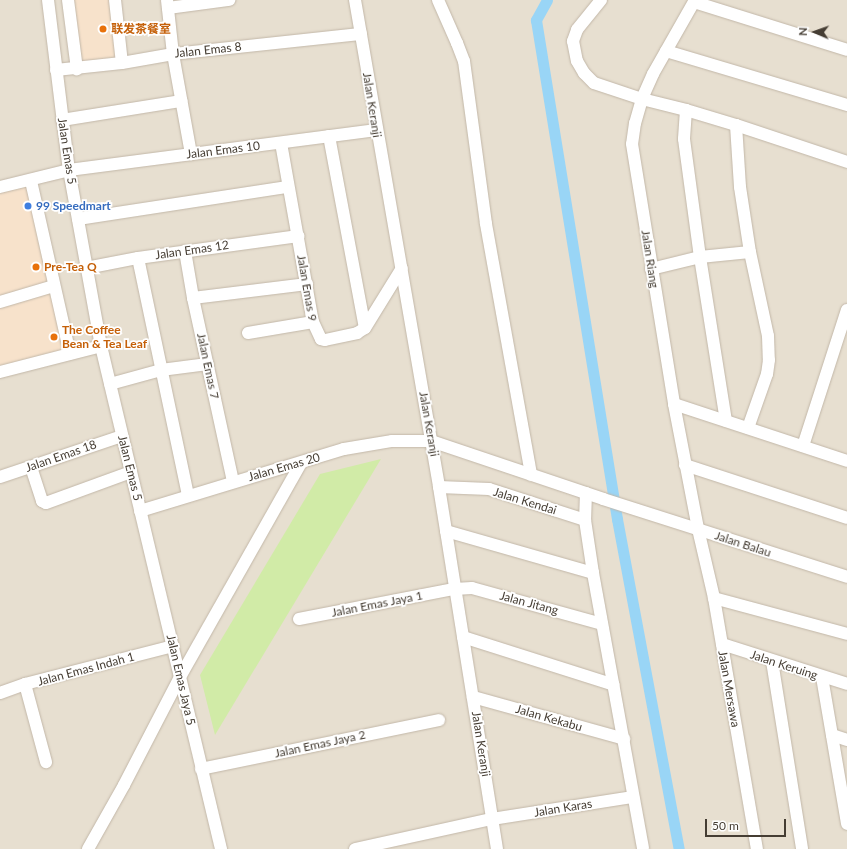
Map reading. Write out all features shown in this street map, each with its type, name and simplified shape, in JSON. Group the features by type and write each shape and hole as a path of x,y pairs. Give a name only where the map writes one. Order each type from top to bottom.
{"street":[{"name":"Jalan Emas 5","path":"48,0 69,170 86,268 101,346 140,511"},
{"path":"68,0 77,69"},
{"path":"115,0 122,63"},
{"path":"191,154 173,54 168,4 229,0"},
{"name":"Jalan Keranji","path":"354,0 361,34 376,130 402,268 498,849"},
{"path":"438,0 458,42 464,61 486,224 531,475"},
{"path":"600,0 577,30 573,41 577,61 584,73 594,83 642,99 686,110 847,162"},
{"path":"695,1 847,50"},
{"name":"Jalan Riang","path":"695,1 666,50 642,99 635,123 632,144 674,404 698,529"},
{"name":"Jalan Emas 8","path":"56,70 77,69 122,63 173,54 361,34"},
{"path":"666,50 847,105"},
{"path":"62,120 181,101"},
{"path":"686,110 684,139 700,257 726,420"},
{"path":"736,126 740,188 750,252 768,336 769,360 767,374 748,428"},
{"name":"Jalan Emas 10","path":"0,187 30,181 69,170 376,130"},
{"path":"328,136 365,328"},
{"name":"Jalan Emas 9","path":"281,143 313,322 318,336 325,340 357,333 365,328"},
{"path":"30,181 70,354"},
{"path":"78,219 288,187"},
{"name":"Jalan Emas 12","path":"86,268 138,258 298,236"},
{"name":"Jalan Emas 7","path":"185,251 193,298 233,481"},
{"path":"651,269 700,257 750,252"},
{"path":"138,258 188,495"},
{"path":"365,328 402,268"},
{"path":"193,298 307,284"},
{"path":"0,302 54,286"},
{"path":"803,446 847,310"},
{"path":"248,333 313,322"},
{"path":"0,372 101,346"},
{"path":"110,384 161,370 208,364"},
{"path":"674,404 847,461"},
{"name":"Jalan Emas 18","path":"0,477 122,436"},
{"name":"Jalan Emas 20","path":"140,511 233,481 301,463 344,449 392,441 431,441 531,475"},
{"path":"88,849 124,785 180,677 301,463"},
{"path":"685,465 847,518"},
{"path":"30,467 42,501 46,503 131,472"},
{"name":"Jalan Balau","path":"531,475 603,500 639,510 847,577"},
{"name":"Jalan Kendai","path":"439,487 489,489 585,520"},
{"path":"586,493 585,520 593,573 643,849"},
{"name":"Jalan Emas Jaya 5","path":"140,511 221,849"},
{"name":"Jalan Mersawa","path":"698,529 714,598 757,849"},
{"path":"446,531 593,573"},
{"name":"Jalan Jitang","path":"454,589 472,588 602,624"},
{"name":"Jalan Emas Jaya 1","path":"299,619 454,589"},
{"path":"714,598 847,634"},
{"path":"463,637 614,686"},
{"name":"Jalan Keruing","path":"722,644 847,684"},
{"name":"Jalan Emas Indah 1","path":"0,694 25,684 173,646"},
{"path":"772,661 802,849"},
{"path":"822,677 844,794 847,824"},
{"path":"25,684 46,762"},
{"name":"Jalan Kekabu","path":"474,697 624,739"},
{"name":"Jalan Emas Jaya 2","path":"201,769 439,720"},
{"path":"832,735 847,740"},
{"name":"Jalan Karas","path":"355,849 492,819 633,797"}],"shaded area":[{"path":"0,0 847,0 847,849 0,849"},
{"path":"64,0 119,0 126,67 73,73"},
{"path":"33,176 74,358 0,377 0,183"}],"green space":[{"path":"381,459 215,735 200,675 320,474"}],"waterway":[{"path":"547,0 536,20 617,519 679,849"}],"place":[{"name":"联发茶餐室","path":"103,29"},
{"name":"99 Speedmart","path":"28,206"},
{"name":"Pre-Tea Q","path":"36,267"},
{"name":"The Coffee Bean & Tea Leaf","path":"54,337"}]}
